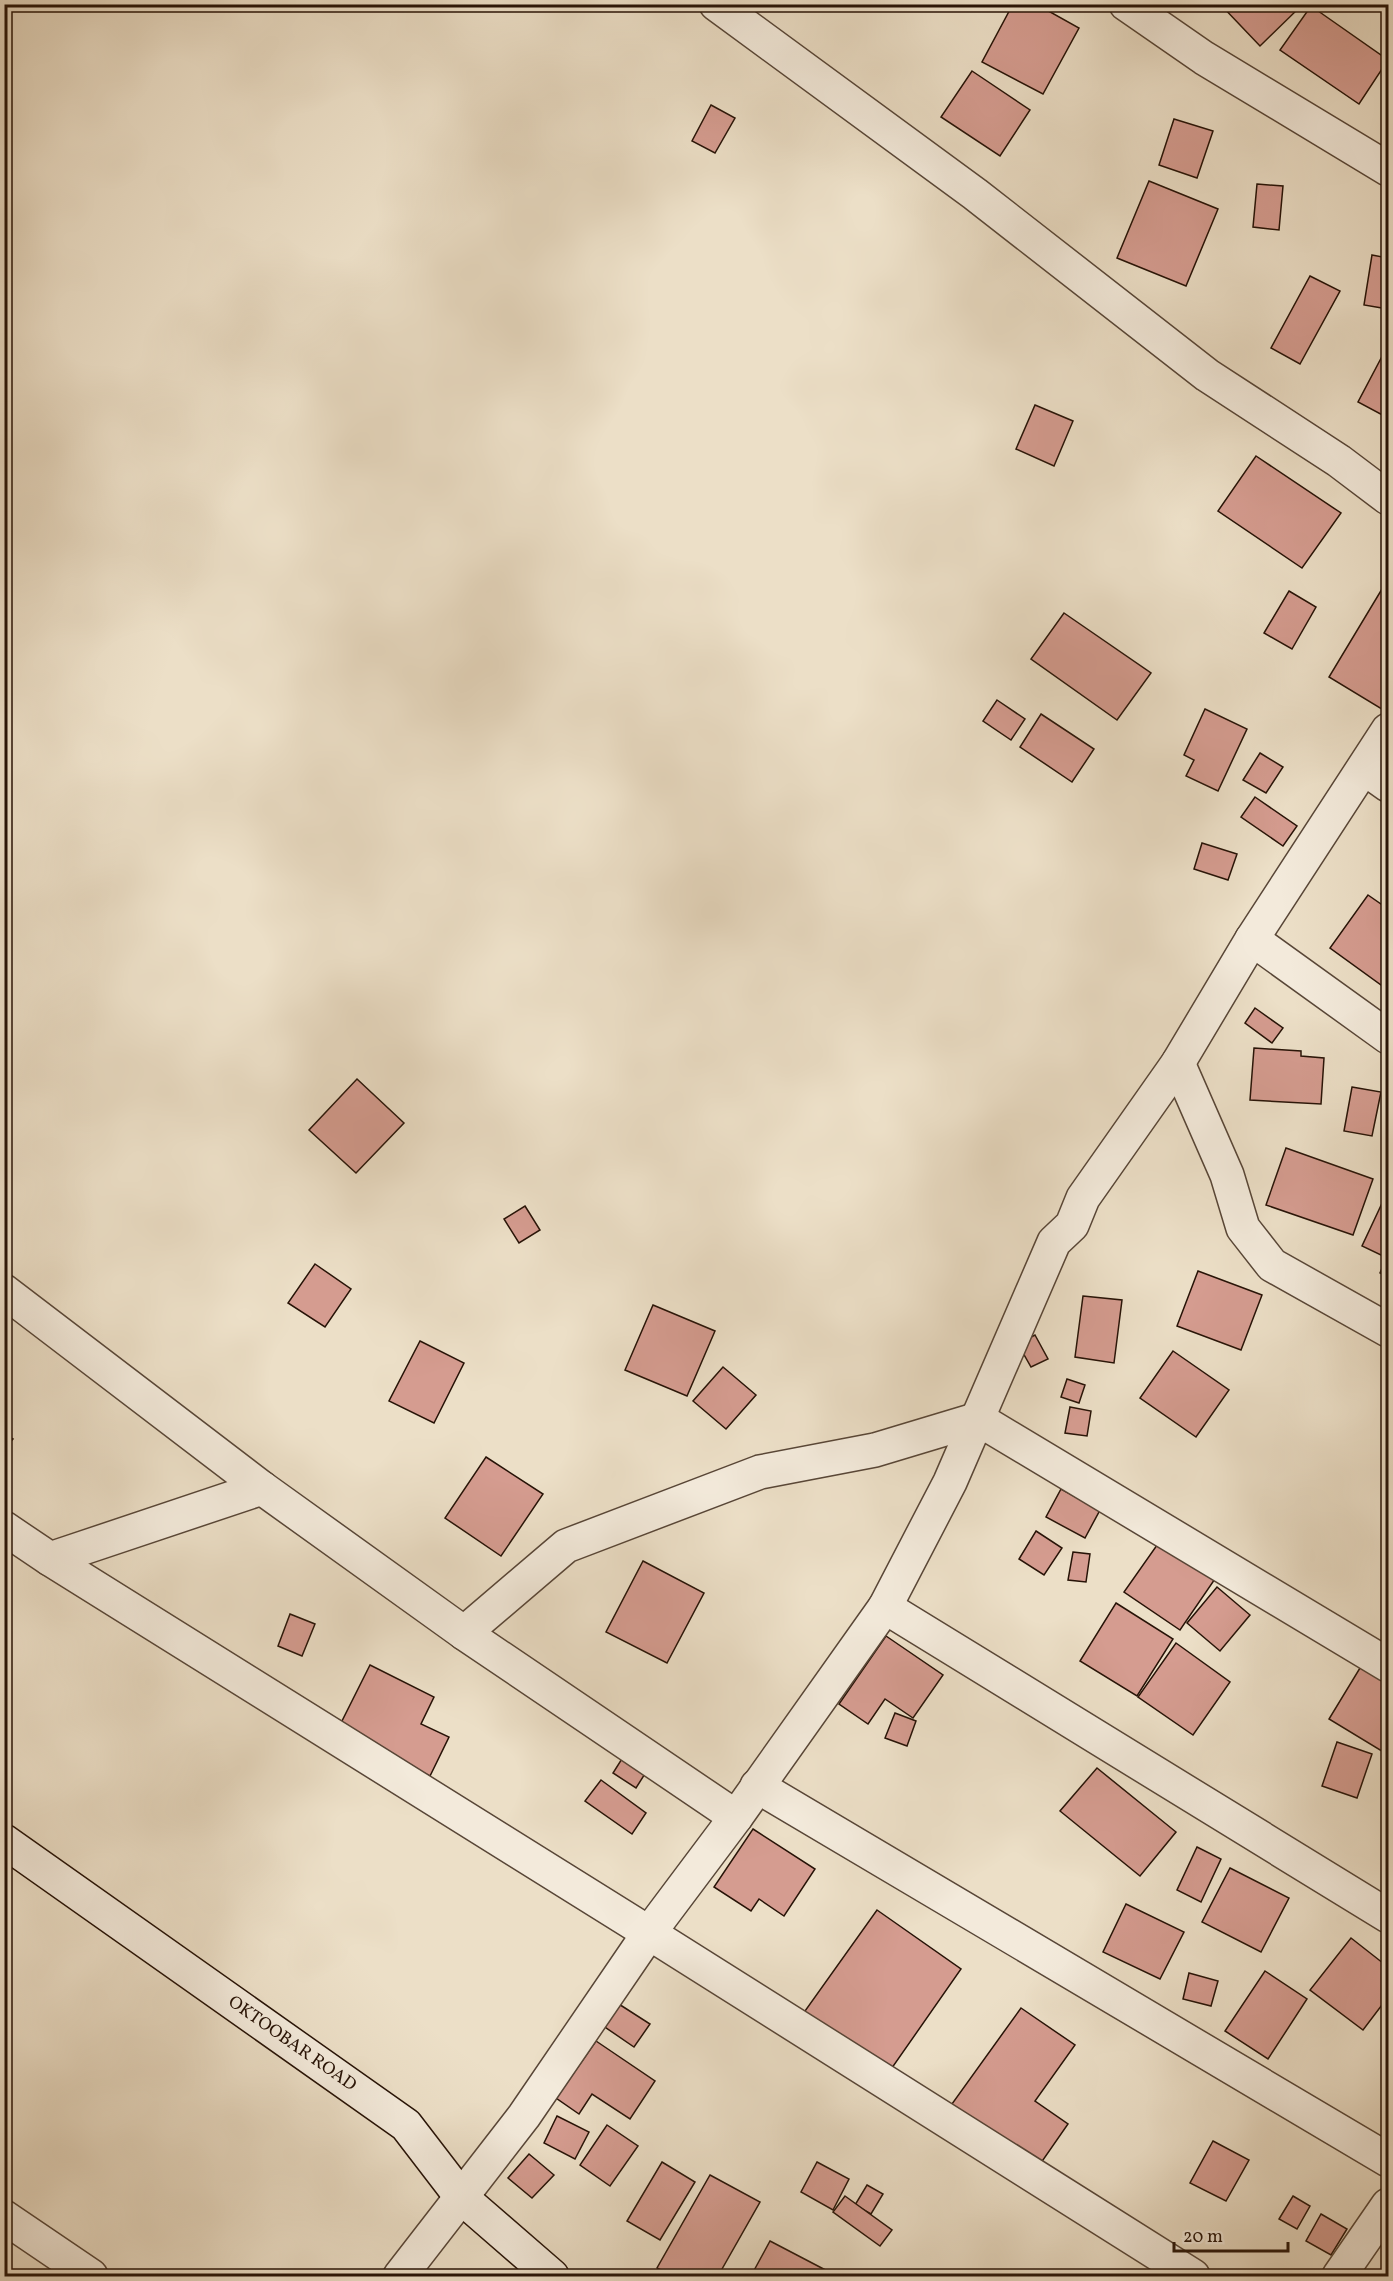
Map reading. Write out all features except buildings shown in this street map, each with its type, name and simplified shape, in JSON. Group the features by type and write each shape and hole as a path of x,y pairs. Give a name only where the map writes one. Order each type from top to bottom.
{"street":[{"path":"716,4 975,194 1207,375 1339,460 1389,498"},
{"path":"1126,4 1204,58 1389,169"},
{"path":"400,2277 524,2116 649,1933 736,1817 885,1607 950,1482 1054,1242 1072,1226 1083,1198 1178,1063 1252,939 1376,777 1389,730"},
{"path":"1252,939 1389,1037"},
{"path":"1178,1063 1227,1175 1242,1228 1272,1265 1389,1330"},
{"path":"4,1291 262,1488 464,1633 736,1817"},
{"path":"464,1633 566,1546 760,1472 875,1450 978,1419 1389,1665"},
{"path":"50,1559 262,1488"},
{"path":"4,1528 1193,2277"},
{"path":"885,1607 1389,1916"},
{"path":"757,1786 1389,2160"},
{"name":"OKTOOBAR ROAD","path":"4,1841 406,2125 462,2198 552,2277"},
{"path":"1339,2277 1389,2205"},
{"path":"4,2217 91,2277"}]}
